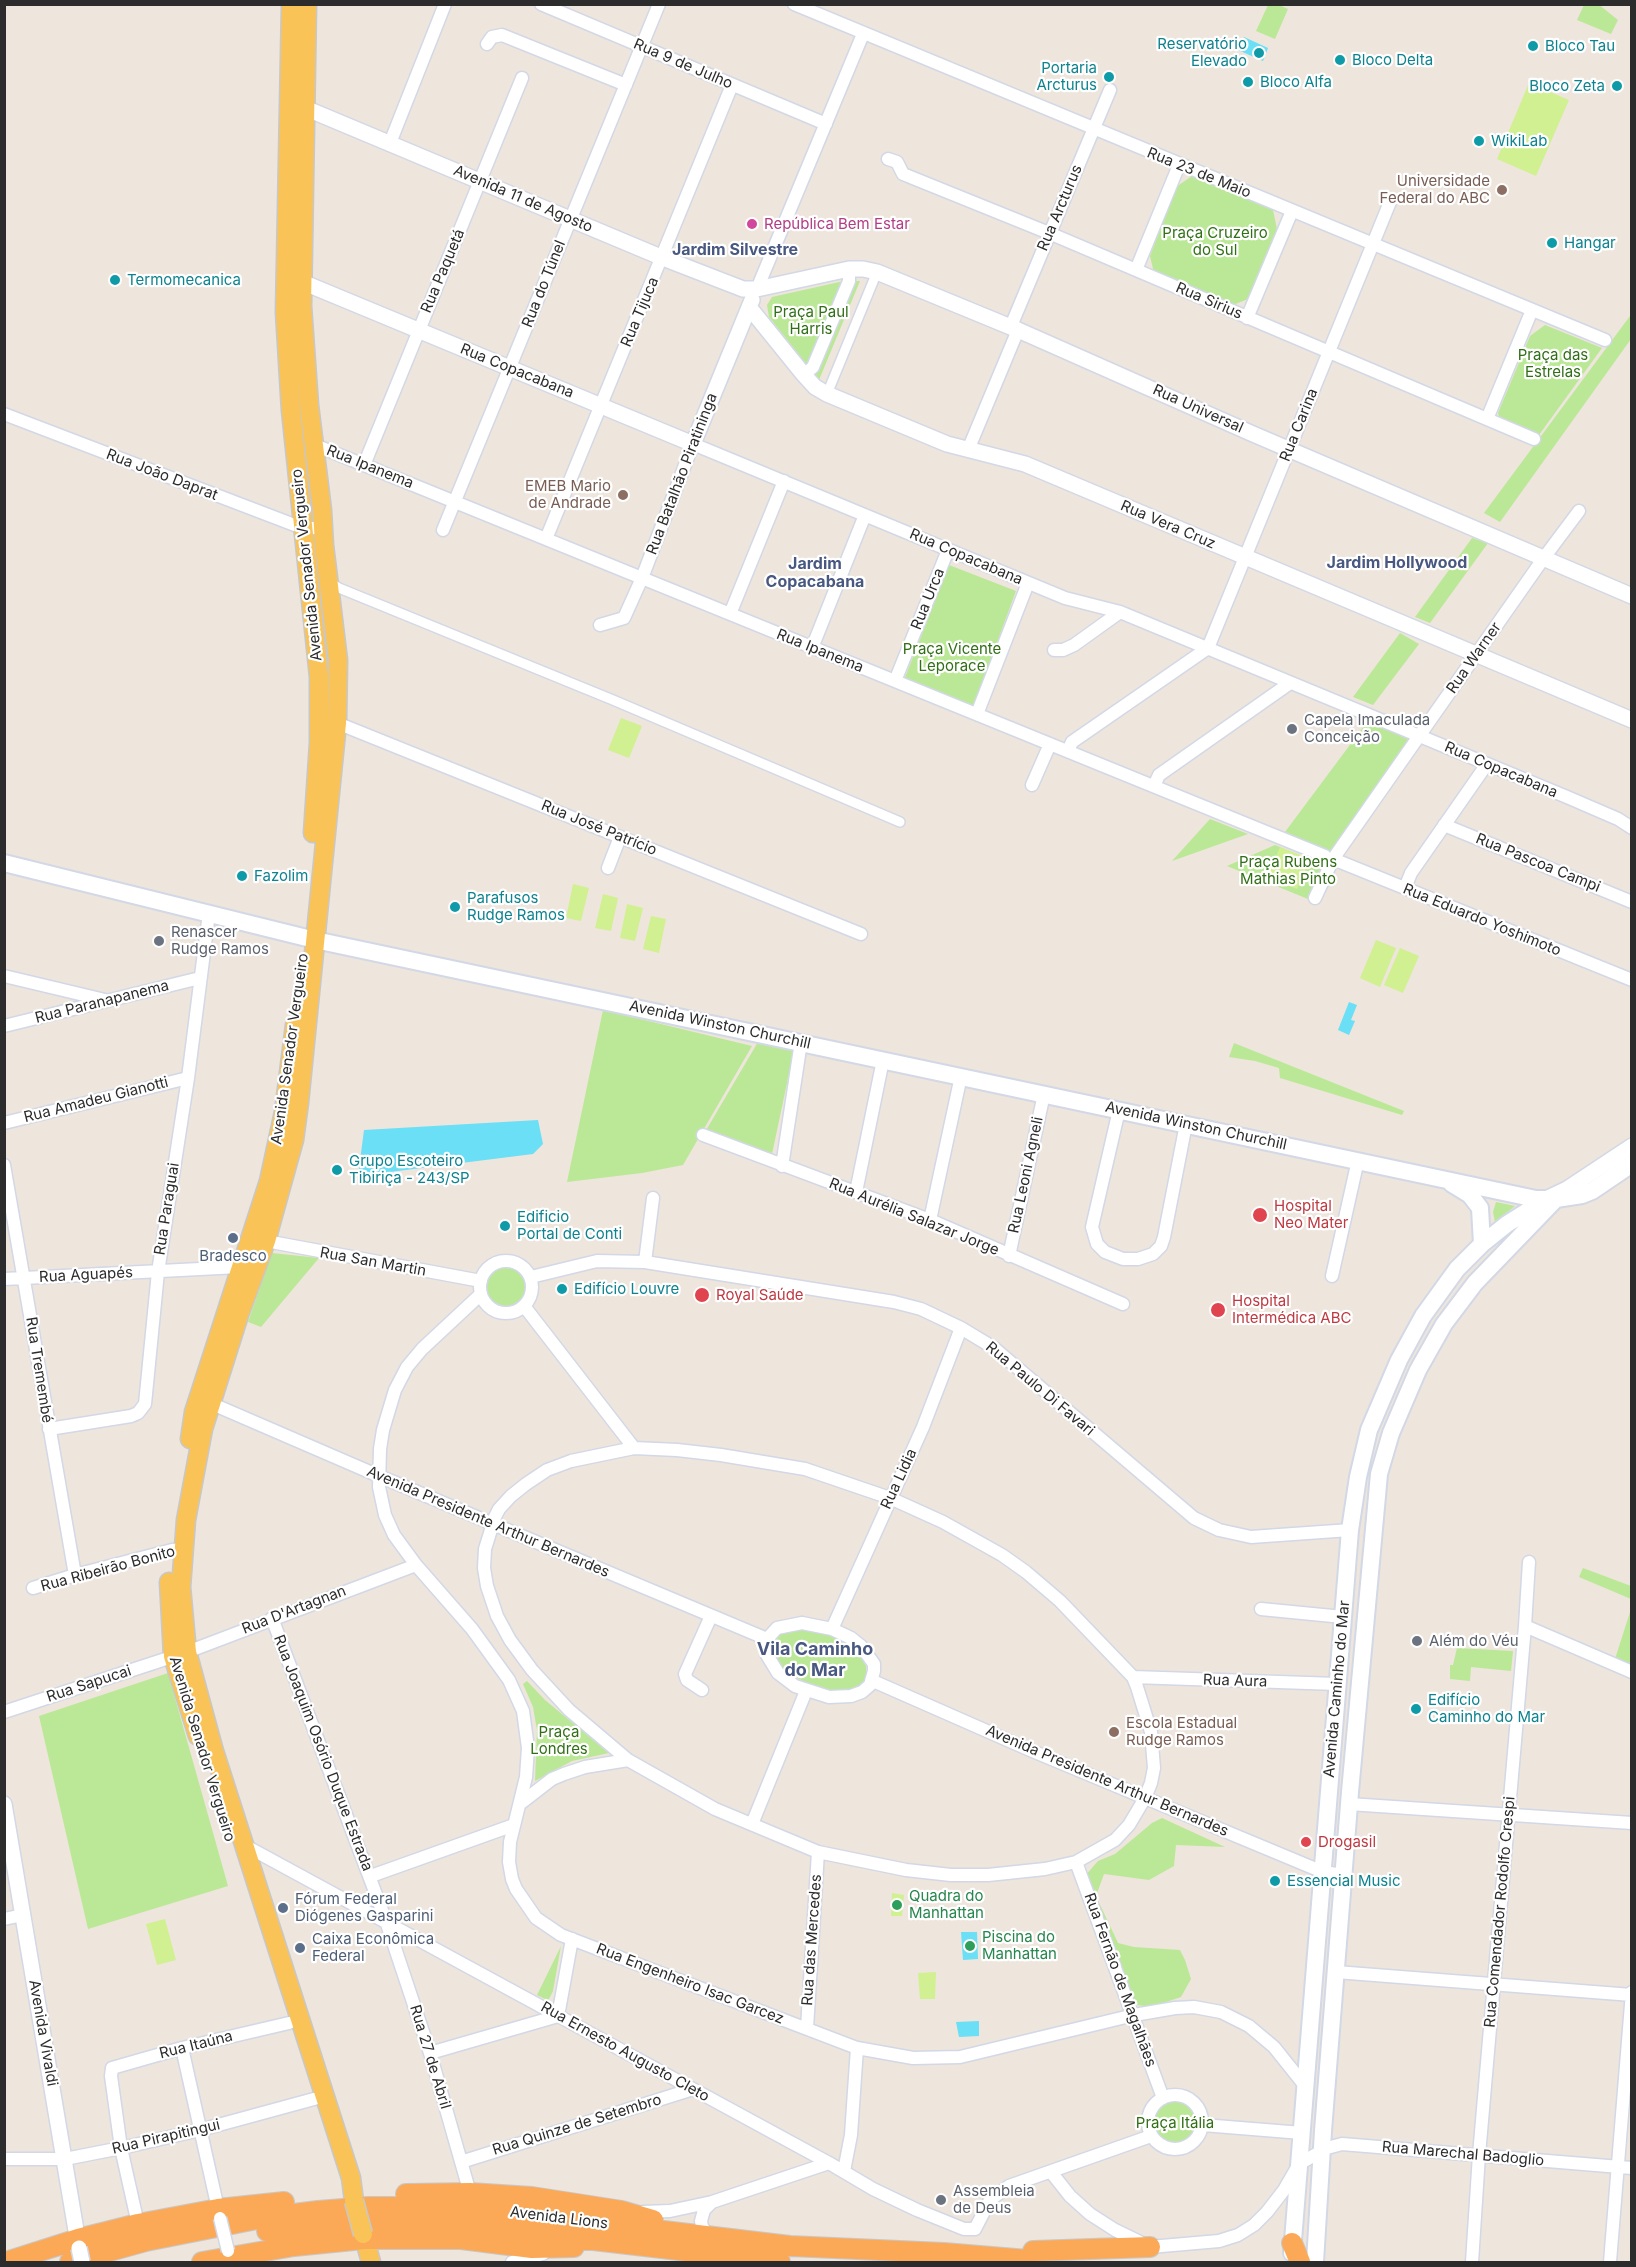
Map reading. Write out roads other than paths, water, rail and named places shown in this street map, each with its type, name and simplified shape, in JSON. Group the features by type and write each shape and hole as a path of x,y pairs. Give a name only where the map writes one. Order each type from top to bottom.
{"highway":[{"path":"6,2262 77,2253 138,2224 353,2198 470,2193 542,2199 622,2211 701,2235"},
{"name":"Avenida Lions","path":"77,2253 295,2214 368,2207 470,2208 790,2246 944,2253 1052,2262"},
{"name":"Avenida Lions","path":"111,2262 246,2233 371,2221 457,2224 780,2262"},
{"path":"202,2262 364,2237 461,2239 559,2249 617,2243"},
{"path":"944,2253 1150,2247"},
{"path":"1292,2253 1300,2262"}],"main road":[{"name":"Avenida Senador Vergueiro","path":"291,4 297,109 302,282 309,405 315,445 313,528 320,743 311,938"},
{"name":"Avenida Senador Vergueiro","path":"206,1397 245,1296 260,1234 294,1140 311,938 337,723 338,660 329,581 313,528 290,391 285,312 297,109 307,4"},
{"name":"Avenida Winston Churchill","path":"4,863 311,938 1503,1191 1554,1197"},
{"name":"Avenida Caminho do Mar","path":"1292,2253 1350,1530 1358,1477 1369,1430 1399,1360 1423,1316 1457,1269 1482,1244 1507,1224 1554,1197 1582,1195 1592,1191 1632,1164"},
{"name":"Avenida Winston Churchill","path":"1438,1177 1470,1195 1476,1200 1482,1213"},
{"path":"1482,1244 1482,1213 1491,1195 1503,1191"},
{"name":"Avenida Caminho do Mar","path":"1316,2262 1322,2151 1349,1804 1379,1474 1391,1433 1418,1370 1444,1324 1475,1283 1554,1197"},
{"name":"Avenida Senador Vergueiro","path":"260,1234 239,1267 206,1397 192,1491 178,1550 181,1587 180,1654 289,2023 351,2178 353,2198 371,2262"},
{"path":"239,1267 245,1296"},
{"path":"1350,1530 1369,1538 1372,1553"},
{"name":"Avenida Senador Vergueiro","path":"180,1654 256,1881 320,2097"}],"street":[{"path":"390,143 445,4"},
{"name":"Rua 9 de Julho","path":"541,4 826,124"},
{"name":"Rua do Túnel","path":"443,530 660,4"},
{"name":"Rua 23 de Maio","path":"794,4 1605,340"},
{"path":"749,308 863,34"},
{"path":"487,44 492,37 502,35 626,85"},
{"name":"Rua Paquetá","path":"364,465 522,78"},
{"name":"Rua Tijuca","path":"546,540 732,85"},
{"name":"Rua Arcturus","path":"968,450 1049,233 1110,90"},
{"name":"Avenida 11 de Agosto","path":"297,109 390,143 663,258 743,289 757,289"},
{"name":"Rua Sirius","path":"888,159 897,162 903,174 1049,233 1534,439"},
{"path":"1136,270 1179,165"},
{"name":"Rua Carina","path":"1208,648 1390,202"},
{"path":"1247,318 1292,211"},
{"path":"804,375 812,369 849,281 849,269"},
{"name":"Rua Universal","path":"757,289 849,269 877,272 1015,328 1289,449 1632,596"},
{"path":"827,394 877,272"},
{"name":"Rua Copacabana","path":"302,282 1072,601 1120,612 1208,648 1618,819 1632,828"},
{"name":"Rua Vera Cruz","path":"749,308 804,375 815,387 827,394 947,444 1025,464 1632,720"},
{"name":"Rua Batalhão Piratininga","path":"600,626 624,618 749,308"},
{"path":"1487,419 1532,310"},
{"name":"Rua João Daprat","path":"4,414 313,528"},
{"name":"Rua Ipanema","path":"315,445 1329,857"},
{"path":"730,614 784,481"},
{"name":"Rua Warner","path":"1315,898 1329,857 1420,736 1543,559 1579,512"},
{"path":"812,648 865,515"},
{"name":"Rua Urca","path":"895,681 948,550"},
{"path":"329,581 339,588 614,700 900,822"},
{"path":"977,714 1028,583"},
{"path":"1054,650 1063,650 1074,645 1120,612"},
{"path":"1068,751 1072,742 1208,648"},
{"path":"1154,786 1159,775 1290,683"},
{"name":"Rua José Patrício","path":"337,723 861,934"},
{"path":"1032,785 1050,744"},
{"path":"1405,888 1408,878 1487,764"},
{"name":"Rua Pascoa Campi","path":"1444,825 1632,902"},
{"path":"608,868 620,837"},
{"name":"Rua Eduardo Yoshimoto","path":"1329,857 1632,980"},
{"name":"Rua Paraguai","path":"49,1429 131,1416 143,1409 158,1272 188,1078 209,913"},
{"path":"4,976 108,1000"},
{"name":"Rua Paranapanema","path":"4,1026 200,978"},
{"path":"782,1166 801,1042"},
{"path":"856,1192 883,1060"},
{"path":"930,1220 961,1076"},
{"name":"Rua Amadeu Gianotti","path":"4,1122 188,1078"},
{"name":"Rua Leoni Agneli","path":"1009,1256 1044,1094"},
{"path":"1119,1110 1092,1227 1096,1244 1105,1252 1123,1259 1138,1259 1153,1254 1161,1246 1186,1124"},
{"name":"Rua Aurélia Salazar Jorge","path":"703,1135 930,1220 1123,1304"},
{"name":"Avenida Caminho do Mar","path":"1554,1197 1632,1146"},
{"path":"1332,1276 1358,1160"},
{"name":"Rua Tremembé","path":"4,1165 75,1575"},
{"path":"645,1262 653,1198"},
{"name":"Rua San Martin","path":"260,1234 481,1281"},
{"path":"501,1261 519,1263 531,1276 532,1292 524,1306 514,1312 502,1312 487,1304 481,1294 481,1281 490,1266 501,1261"},
{"name":"Rua Paulo Di Favari","path":"531,1276 597,1261 645,1262 894,1302 921,1309 961,1328 994,1348 1194,1518 1219,1530 1251,1537 1350,1530"},
{"name":"Rua Aguapés","path":"4,1279 239,1267"},
{"path":"379,1476 380,1449 385,1420 395,1390 407,1367 438,1332 481,1294"},
{"path":"524,1306 634,1448"},
{"name":"Rua Lidia","path":"832,1629 923,1427 961,1328"},
{"name":"Avenida Presidente Arthur Bernardes","path":"206,1397 379,1476 767,1640"},
{"path":"634,1448 677,1450 771,1462 805,1469 890,1498 969,1535 1026,1572 1060,1601 1133,1677 1145,1705 1154,1752 1151,1783 1129,1825 1114,1840 1076,1862 1020,1872 951,1875 885,1866 818,1852 715,1809 628,1760 594,1732 532,1670 503,1629 491,1603 484,1568 485,1549 499,1509 511,1496 547,1470 571,1461 634,1448"},
{"name":"Rua Engenheiro Isac Garcez","path":"379,1476 382,1503 389,1526 416,1565 472,1629 518,1697 526,1722 528,1748 526,1777 514,1825 509,1862 516,1889 536,1918 552,1930 857,2048 913,2058 960,2057 1134,2016 1184,2007 1213,2010 1249,2026 1274,2047 1306,2087"},
{"name":"Rua Ribeirão Bonito","path":"33,1588 75,1575 178,1550"},
{"name":"Rua Comendador Rodolfo Crespi","path":"1472,2262 1479,2156 1525,1626 1528,1562"},
{"name":"Rua D'Artagnan","path":"180,1654 416,1565"},
{"path":"1261,1610 1343,1617"},
{"path":"702,1690 687,1680 685,1674 711,1616"},
{"name":"Rua Joaquim Osório Duque Estrada","path":"272,1618 386,1921"},
{"path":"791,1624 815,1624 832,1629 851,1638 869,1656 873,1664 873,1681 862,1692 841,1698 806,1691 787,1680 770,1663 766,1654 767,1640 777,1628 791,1624"},
{"path":"1525,1626 1632,1672"},
{"name":"Rua Sapucai","path":"4,1712 180,1654"},
{"name":"Rua Aura","path":"1133,1677 1337,1684"},
{"name":"Avenida Presidente Arthur Bernardes","path":"873,1681 1323,1872 1344,1875"},
{"path":"752,1824 806,1691"},
{"path":"521,1803 564,1774 585,1767 628,1760"},
{"name":"Avenida Vivaldi","path":"4,1804 64,2159 77,2253"},
{"path":"1349,1804 1632,1823"},
{"path":"370,1876 514,1825"},
{"name":"Rua Ernesto Augusto Cleto","path":"244,1845 844,2171 873,2189 917,2210 964,2229 975,2229 987,2205 998,2193 1016,2183 1051,2172"},
{"name":"Rua das Mercedes","path":"807,2028 818,1852"},
{"name":"Rua Fernão de Magalhães","path":"1076,1862 1163,2098"},
{"path":"256,1881 278,1865"},
{"path":"4,1919 23,1915"},
{"name":"Rua 27 de Abril","path":"386,1921 430,2053 470,2193"},
{"path":"430,2053 558,2016 572,1939"},
{"path":"1336,1972 1631,1994 1610,2262"},
{"name":"Rua Itaúna","path":"121,2148 111,2076 111,2070 114,2067 182,2048 289,2023"},
{"path":"182,2048 229,2257"},
{"path":"844,2171 851,2135 857,2048"},
{"name":"Rua Quinze de Setembro","path":"461,2162 693,2089"},
{"path":"1171,2095 1187,2098 1199,2109 1203,2125 1196,2141 1181,2149 1164,2147 1151,2136 1148,2118 1156,2103 1171,2095"},
{"name":"Rua Pirapitingui","path":"4,2159 64,2159 121,2148 200,2130 320,2097"},
{"path":"1203,2125 1302,2133"},
{"path":"1151,2136 1051,2172 1070,2196 1090,2214 1115,2230 1150,2247 1210,2243 1238,2235 1254,2225 1267,2212 1284,2190 1299,2164"},
{"name":"Rua Marechal Badoglio","path":"1299,2164 1335,2145 1349,2144 1632,2168"},
{"path":"121,2148 138,2224"},
{"path":"622,2211 670,2211 712,2202 829,2163"},
{"path":"701,2235 700,2221 704,2210 712,2202"},
{"path":"512,2262 559,2249"}],"water":[{"path":"1244,37 1268,48 1263,61 1238,50"},
{"path":"1349,1002 1357,1005 1351,1020 1355,1021 1349,1035 1338,1030"},
{"path":"538,1120 543,1144 533,1154 358,1176 364,1130"},
{"name":"Piscina do Manhattan","path":"961,1932 977,1932 978,1959 963,1960"},
{"path":"979,2021 979,2036 959,2037 956,2022"}],"place":[{"name":"Bloco Tau","path":"1533,46"},
{"name":"Reservatório Elevado","path":"1259,53"},
{"name":"Bloco Delta","path":"1340,60"},
{"name":"Portaria Arcturus","path":"1109,77"},
{"name":"Bloco Alfa","path":"1248,82"},
{"name":"Bloco Zeta","path":"1617,86"},
{"name":"WikiLab","path":"1479,141"},
{"name":"Universidade Federal do ABC","path":"1502,190"},
{"name":"República Bem Estar","path":"752,224"},
{"name":"Hangar","path":"1552,243"},
{"name":"Termomecanica","path":"115,280"},
{"name":"EMEB Mario de Andrade","path":"623,495"},
{"name":"Capela Imaculada Conceição","path":"1292,729"},
{"name":"Fazolim","path":"242,876"},
{"name":"Parafusos Rudge Ramos","path":"455,907"},
{"name":"Renascer Rudge Ramos","path":"159,941"},
{"name":"Grupo Escoteiro Tibiriça - 243/SP","path":"337,1170"},
{"name":"Hospital Neo Mater","path":"1260,1215"},
{"name":"Edificio Portal de Conti","path":"505,1226"},
{"name":"Bradesco","path":"233,1238"},
{"name":"Edifício Louvre","path":"562,1289"},
{"name":"Royal Saúde","path":"702,1295"},
{"name":"Hospital Intermédica ABC","path":"1218,1310"},
{"name":"Além do Véu","path":"1417,1641"},
{"name":"Edifício Caminho do Mar","path":"1416,1709"},
{"name":"Escola Estadual Rudge Ramos","path":"1114,1732"},
{"name":"Drogasil","path":"1306,1842"},
{"name":"Essencial Music","path":"1275,1881"},
{"name":"Quadra do Manhattan","path":"897,1905"},
{"name":"Fórum Federal Diógenes Gasparini","path":"283,1908"},
{"name":"Piscina do Manhattan","path":"970,1946"},
{"name":"Caixa Econômica Federal","path":"300,1948"},
{"name":"Assembleia de Deus","path":"941,2200"}],"district":[{"name":"Jardim Silvestre","path":"735,250"},
{"name":"Jardim Hollywood","path":"1397,563"},
{"name":"Jardim Copacabana","path":"815,573"},
{"name":"Vila Caminho do Mar","path":"815,1660"}],"park label":[{"name":"Praça Cruzeiro do Sul","path":"1215,242"},
{"name":"Praça Paul Harris","path":"811,320"},
{"name":"Praça das Estrelas","path":"1553,364"},
{"name":"Praça Vicente Leporace","path":"952,658"},
{"name":"Praça Rubens Mathias Pinto","path":"1288,870"},
{"name":"Praça Londres","path":"559,1740"},
{"name":"Praça Itália","path":"1175,2123"}]}
